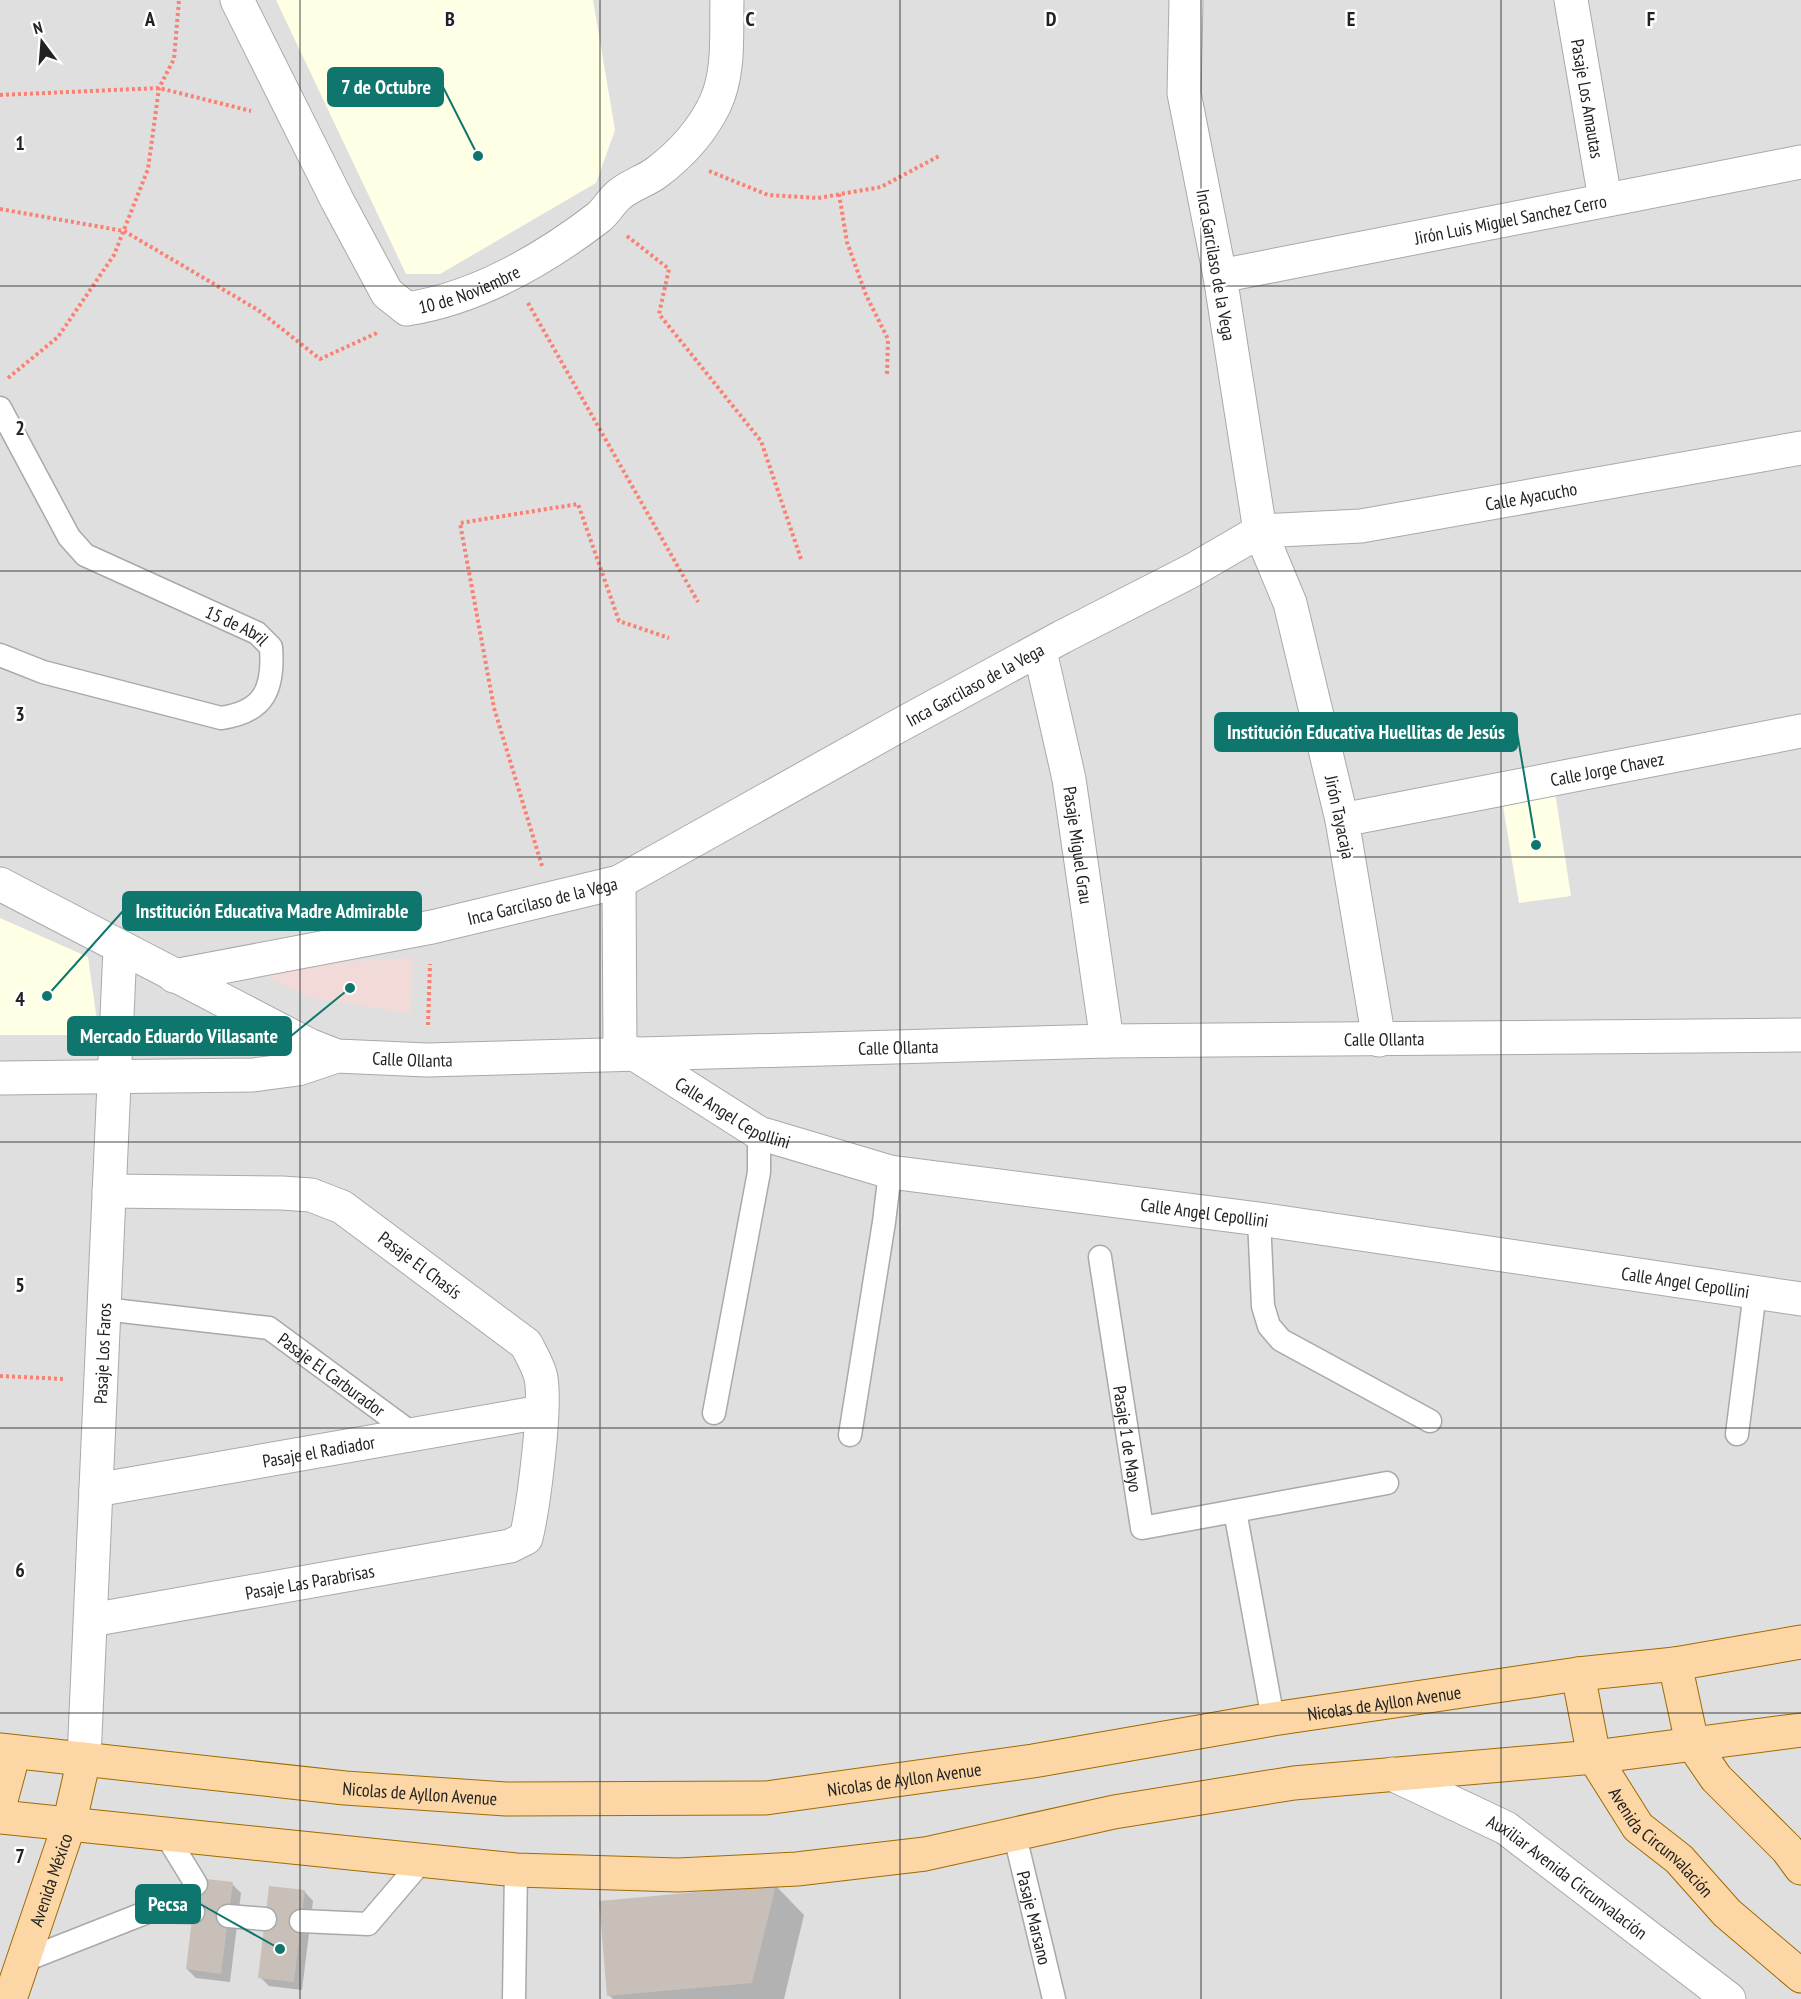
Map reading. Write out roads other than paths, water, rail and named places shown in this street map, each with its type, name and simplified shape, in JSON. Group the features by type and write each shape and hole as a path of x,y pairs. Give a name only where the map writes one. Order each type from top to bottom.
{"main road":[{"name":"Nicolas de Ayllon Avenue","path":"7,1751 345,1788 506,1799 766,1798 1033,1761 1273,1719 1578,1674 1676,1664 1801,1642"},
{"path":"1676,1664 1692,1743 1716,1778 1787,1849 1801,1868"},
{"name":"Avenida Circunvalación","path":"1578,1674 1594,1757 1638,1827 1679,1859 1727,1913 1801,1976"},
{"path":"0,1817 422,1862 516,1870 678,1875 797,1869 926,1854 1015,1836 1114,1812 1204,1796 1392,1774 1594,1757 1801,1730"},
{"path":"0,1804 7,1751"},
{"name":"Avenida México","path":"10,1999 69,1825 84,1759"}],"street":[{"name":"10 de Noviembre","path":"237,0 337,200 387,293 407,309 438,304 512,273 601,215 620,194 655,173 682,151 704,124 716,102 724,75 726,0"},
{"name":"Inca Garcilaso de la Vega","path":"174,976 432,927 619,882 1040,651 1193,570 1260,531 1220,276 1184,93 1186,0"},
{"name":"Pasaje Los Amautas","path":"1571,0 1605,199"},
{"name":"Jirón Luis Miguel Sanchez Cerro","path":"1220,276 1801,162"},
{"name":"Calle Ayacucho","path":"1260,531 1361,526 1801,448"},
{"name":"Jirón Tayacaja","path":"1260,531 1290,603 1342,820 1379,1040"},
{"name":"Pasaje Miguel Grau","path":"1040,651 1069,779 1107,1041"},
{"name":"Calle Jorge Chavez","path":"1342,820 1801,731"},
{"path":"619,882 626,1054"},
{"path":"0,884 309,1046 337,1056"},
{"name":"Pasaje Los Faros","path":"84,1759 120,948"},
{"name":"Calle Ollanta","path":"0,1078 253,1075 298,1069 337,1056 427,1059 1107,1041 1801,1035"},
{"name":"Calle Angel Cepollini","path":"626,1054 759,1133 890,1172 1258,1219 1801,1299"},
{"name":"Pasaje El Chasís","path":"110,1191 282,1193 311,1195 342,1206 526,1344 541,1375 541,1412 532,1515 526,1538"},
{"name":"Pasaje el Radiador","path":"96,1490 541,1412"},
{"name":"Pasaje Las Parabrisas","path":"91,1620 510,1546 526,1538"},
{"name":"Auxiliar Avenida Circunvalación","path":"1392,1774 1506,1828 1722,1997"}],"lane":[{"name":"15 de Abril","path":"0,408 69,537 86,555 257,633 271,647 272,666 269,688 255,707 241,715 220,718 43,672 0,655"},
{"path":"714,1413 759,1172 759,1133"},
{"path":"850,1435 890,1172"},
{"path":"1258,1219 1263,1306 1269,1326 1281,1341 1430,1421"},
{"name":"Pasaje 1 de Mayo","path":"1100,1257 1142,1528 1387,1483"},
{"path":"1737,1434 1755,1292"},
{"name":"Pasaje El Carburador","path":"104,1309 269,1328 413,1434"},
{"path":"1235,1512 1273,1719"},
{"path":"166,1835 196,1884"},
{"name":"Pasaje Marsano","path":"1015,1836 1054,1999"},
{"path":"301,1921 368,1924 422,1862"},
{"path":"514,1999 516,1870"},
{"path":"23,1961 150,1911 193,1912"},
{"path":"228,1916 265,1919"}],"place":[{"name":"7 de Octubre","path":"478,156"},
{"name":"Institución Educativa Huellitas de Jesús","path":"1536,845"},
{"name":"Mercado Eduardo Villasante","path":"350,988"},
{"name":"Institución Educativa Madre Admirable","path":"47,996"},
{"name":"Pecsa","path":"280,1949"}]}
